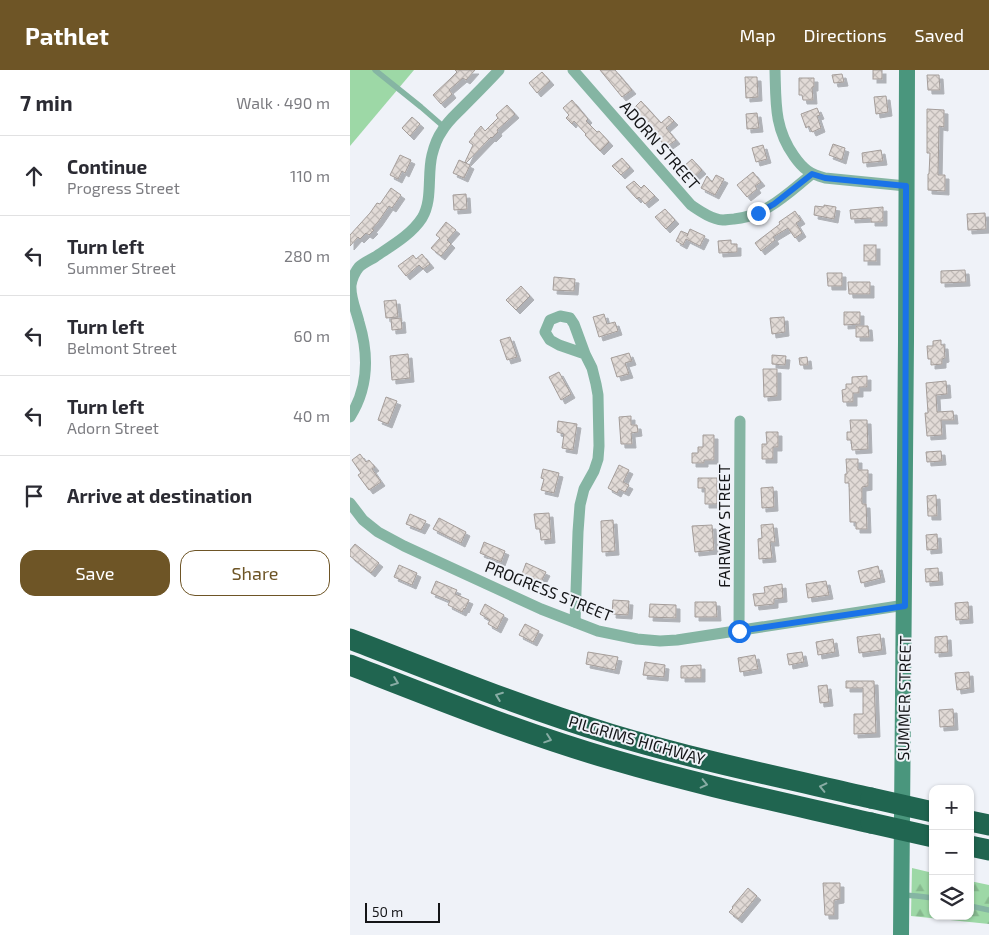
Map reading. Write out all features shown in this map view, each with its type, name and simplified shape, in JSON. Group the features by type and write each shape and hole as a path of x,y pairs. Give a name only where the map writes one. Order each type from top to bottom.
{"highway":[{"name":"PILGRIMS HIGHWAY","path":"350,639 509,700 603,732 698,758 929,811"},
{"name":"PILGRIMS HIGHWAY","path":"350,665 501,723 596,755 701,784 929,836"},
{"path":"974,822 989,825"},
{"path":"974,847 989,850"}],"street":[{"path":"350,417 357,406 363,389 366,370 365,348 351,292 353,277 359,268 401,240 421,219 427,205 429,171 436,141 444,127 500,70"},
{"name":"ADORN STREET","path":"573,70 691,205 706,215 723,220 745,218 758,213 774,204 812,174"},
{"path":"776,70 778,123 788,148 805,169 812,174 825,178 906,186"},
{"name":"SUMMER STREET","path":"901,935 905,606 907,70"},
{"path":"575,622 580,505 584,489 598,459 599,446 598,395 592,368 585,354"},
{"name":"FAIRWAY STREET","path":"739,631 740,421"},
{"name":"PROGRESS STREET","path":"350,503 363,520 378,532 404,546 541,609 598,631 637,639 660,641 905,606"}],"lane":[{"path":"375,70 444,127"},
{"path":"901,895 929,898"},
{"path":"974,907 989,910"}],"green space":[{"path":"350,70 414,70 350,146"},
{"path":"912,868 929,872 929,918 911,916"},
{"path":"974,882 989,885 989,924 950,920 974,920"}],"building":[{"path":"455,70 475,70 466,80 463,78 449,90 452,94 441,104 433,95 457,72"},
{"path":"600,70 615,70 632,90 622,97"},
{"path":"873,70 882,70 882,79 873,79"},
{"path":"542,72 550,81 537,93 529,83"},
{"path":"842,74 844,82 834,83 832,75"},
{"path":"927,75 939,75 940,90 928,90"},
{"path":"745,77 757,77 758,97 746,98"},
{"path":"799,78 814,78 814,87 812,87 813,100 803,100 802,95 799,95"},
{"path":"886,96 888,112 876,114 874,97"},
{"path":"572,100 588,119 586,121 609,142 600,151 574,121 572,124 566,118 569,115 563,108"},
{"path":"641,101 661,123 669,116 674,121 666,128 676,140 666,147 633,109"},
{"path":"507,105 515,114 466,163 473,145 469,142 474,134 481,126 485,131 498,118 496,115"},
{"path":"817,108 820,115 817,116 821,128 812,132 809,126 806,128 801,114"},
{"path":"927,109 944,110 944,127 939,126 938,175 945,175 945,191 928,190 930,153 927,153"},
{"path":"757,113 759,128 747,129 746,114"},
{"path":"412,117 420,124 410,136 402,128"},
{"path":"833,144 845,148 842,160 829,155"},
{"path":"763,145 767,159 756,162 752,148"},
{"path":"881,150 883,161 863,163 862,153"},
{"path":"400,155 411,160 405,173 402,171 398,179 390,175"},
{"path":"622,158 630,167 621,175 612,166"},
{"path":"692,159 702,170 693,178 683,167"},
{"path":"459,160 470,165 464,178 453,173"},
{"path":"753,172 761,182 755,186 757,189 747,197 737,185"},
{"path":"716,175 724,179 715,195 701,188 707,176 712,182"},
{"path":"634,181 641,188 644,185 655,196 645,204 639,197 637,199 626,187"},
{"path":"391,188 401,195 392,208 389,206 369,235 366,233 360,239 358,237 350,246 350,235 377,203 380,204"},
{"path":"466,194 467,209 454,210 453,195"},
{"path":"824,205 836,207 834,219 814,215 815,206 824,207"},
{"path":"883,207 883,222 871,222 871,218 851,219 850,210"},
{"path":"665,209 675,220 666,229 655,217"},
{"path":"795,211 801,220 796,223 802,233 795,238 788,228 773,237 775,240 761,251 755,243"},
{"path":"985,213 986,229 968,230 967,214"},
{"path":"446,222 456,230 447,240 451,244 441,256 431,248 440,238 436,235"},
{"path":"690,229 705,236 700,246 686,239 683,245 676,241 681,231 688,234"},
{"path":"731,240 731,244 737,244 737,252 719,253 718,241"},
{"path":"864,245 876,245 876,261 864,261"},
{"path":"422,254 430,264 423,269 419,265 406,276 398,266 413,255 416,259"},
{"path":"965,270 966,282 941,283 941,271"},
{"path":"827,273 842,273 842,286 828,286"},
{"path":"554,277 575,279 574,291 553,290"},
{"path":"848,282 870,282 870,294 849,294"},
{"path":"521,286 530,296 516,310 506,300"},
{"path":"396,300 398,317 386,318 384,301"},
{"path":"844,312 860,312 860,324 844,325"},
{"path":"604,314 607,324 615,322 618,331 599,337 593,317"},
{"path":"784,317 785,332 772,334 770,318"},
{"path":"401,318 402,329 392,330 391,319"},
{"path":"856,326 868,326 869,337 856,337"},
{"path":"510,337 517,357 507,360 500,340"},
{"path":"941,340 941,345 944,345 945,358 942,359 942,364 931,365 931,359 928,359 927,346 933,346 933,341"},
{"path":"629,353 632,361 625,363 629,374 617,377 611,358"},
{"path":"408,354 410,378 392,380 390,356"},
{"path":"772,355 786,356 785,365 772,364"},
{"path":"807,357 808,365 800,365 799,358"},
{"path":"763,369 777,369 777,396 764,397"},
{"path":"559,372 571,394 561,400 549,377"},
{"path":"867,376 867,387 859,387 859,393 853,393 853,402 843,402 842,390 846,389 846,384 852,384 852,377"},
{"path":"946,381 947,394 936,395 937,412 953,411 954,420 941,420 942,435 927,436 925,413 928,413 926,383"},
{"path":"386,397 397,401 388,424 378,420"},
{"path":"631,416 631,425 637,425 638,432 631,433 632,444 621,444 619,417"},
{"path":"850,420 867,420 868,449 852,450 851,440 847,440 847,432 851,432"},
{"path":"558,421 577,424 573,450 562,448 564,434 557,432"},
{"path":"766,432 778,432 778,447 773,447 773,459 762,459 762,444 767,444"},
{"path":"703,435 714,435 714,460 704,460 704,463 692,463 692,453 698,453 698,447 703,447"},
{"path":"941,451 942,461 927,462 926,452"},
{"path":"360,454 366,462 369,460 375,467 372,469 381,482 369,490 358,475 361,473 352,460"},
{"path":"846,459 858,459 858,470 868,470 868,486 862,487 862,504 866,504 867,529 856,529 856,522 850,522 849,483 845,483 845,474 847,474"},
{"path":"619,465 629,470 623,482 629,485 625,492 619,489 617,493 608,488"},
{"path":"543,469 559,473 554,493 541,490 544,479 541,478"},
{"path":"698,478 717,478 717,504 705,504 705,488 698,488"},
{"path":"773,487 774,507 762,508 761,488"},
{"path":"936,495 937,516 928,516 927,496"},
{"path":"549,513 551,539 541,540 540,529 536,529 534,514"},
{"path":"410,514 426,521 421,530 406,524"},
{"path":"439,518 466,532 461,543 433,529"},
{"path":"613,520 615,551 602,552 601,521"},
{"path":"773,524 775,542 770,542 772,558 759,559 758,539 762,538 761,525"},
{"path":"712,525 714,550 695,552 692,526"},
{"path":"937,534 938,549 927,550 926,535"},
{"path":"484,542 505,551 501,562 480,553"},
{"path":"355,544 379,563 371,573 350,556 350,550"},
{"path":"526,563 546,572 541,582 522,574"},
{"path":"399,565 417,573 412,585 394,577"},
{"path":"878,566 881,578 861,583 858,571"},
{"path":"938,568 939,581 926,582 925,569"},
{"path":"436,581 457,590 455,594 469,600 462,612 448,605 450,601 431,593"},
{"path":"826,581 829,595 808,598 806,584"},
{"path":"782,584 783,598 774,599 774,604 755,606 753,594 765,593 764,587"},
{"path":"613,600 629,601 628,615 612,614"},
{"path":"695,602 716,602 717,617 695,617"},
{"path":"968,602 969,619 956,620 955,603"},
{"path":"485,604 504,615 497,629 488,624 490,620 480,614"},
{"path":"650,604 676,605 676,618 649,617"},
{"path":"525,624 539,631 533,642 519,635"},
{"path":"880,634 882,650 859,653 857,637"},
{"path":"947,636 948,652 935,653 935,637"},
{"path":"833,639 835,652 818,655 816,642"},
{"path":"588,652 618,657 615,670 586,664"},
{"path":"802,652 804,662 789,665 787,654"},
{"path":"755,655 758,669 740,672 738,658"},
{"path":"645,662 665,665 664,677 643,675"},
{"path":"701,665 701,678 681,678 681,666"},
{"path":"969,672 970,688 957,690 955,673"},
{"path":"846,681 874,681 876,733 854,734 854,714 863,714 863,688 846,688"},
{"path":"827,685 829,702 820,703 818,686"},
{"path":"953,709 954,726 940,727 939,710"},
{"path":"823,883 840,883 840,899 834,900 834,915 825,915"},
{"path":"748,888 757,896 738,919 729,912"}],"route":[{"path":"739,631 905,606 906,186 825,178 812,174 774,204 758,213"}]}
